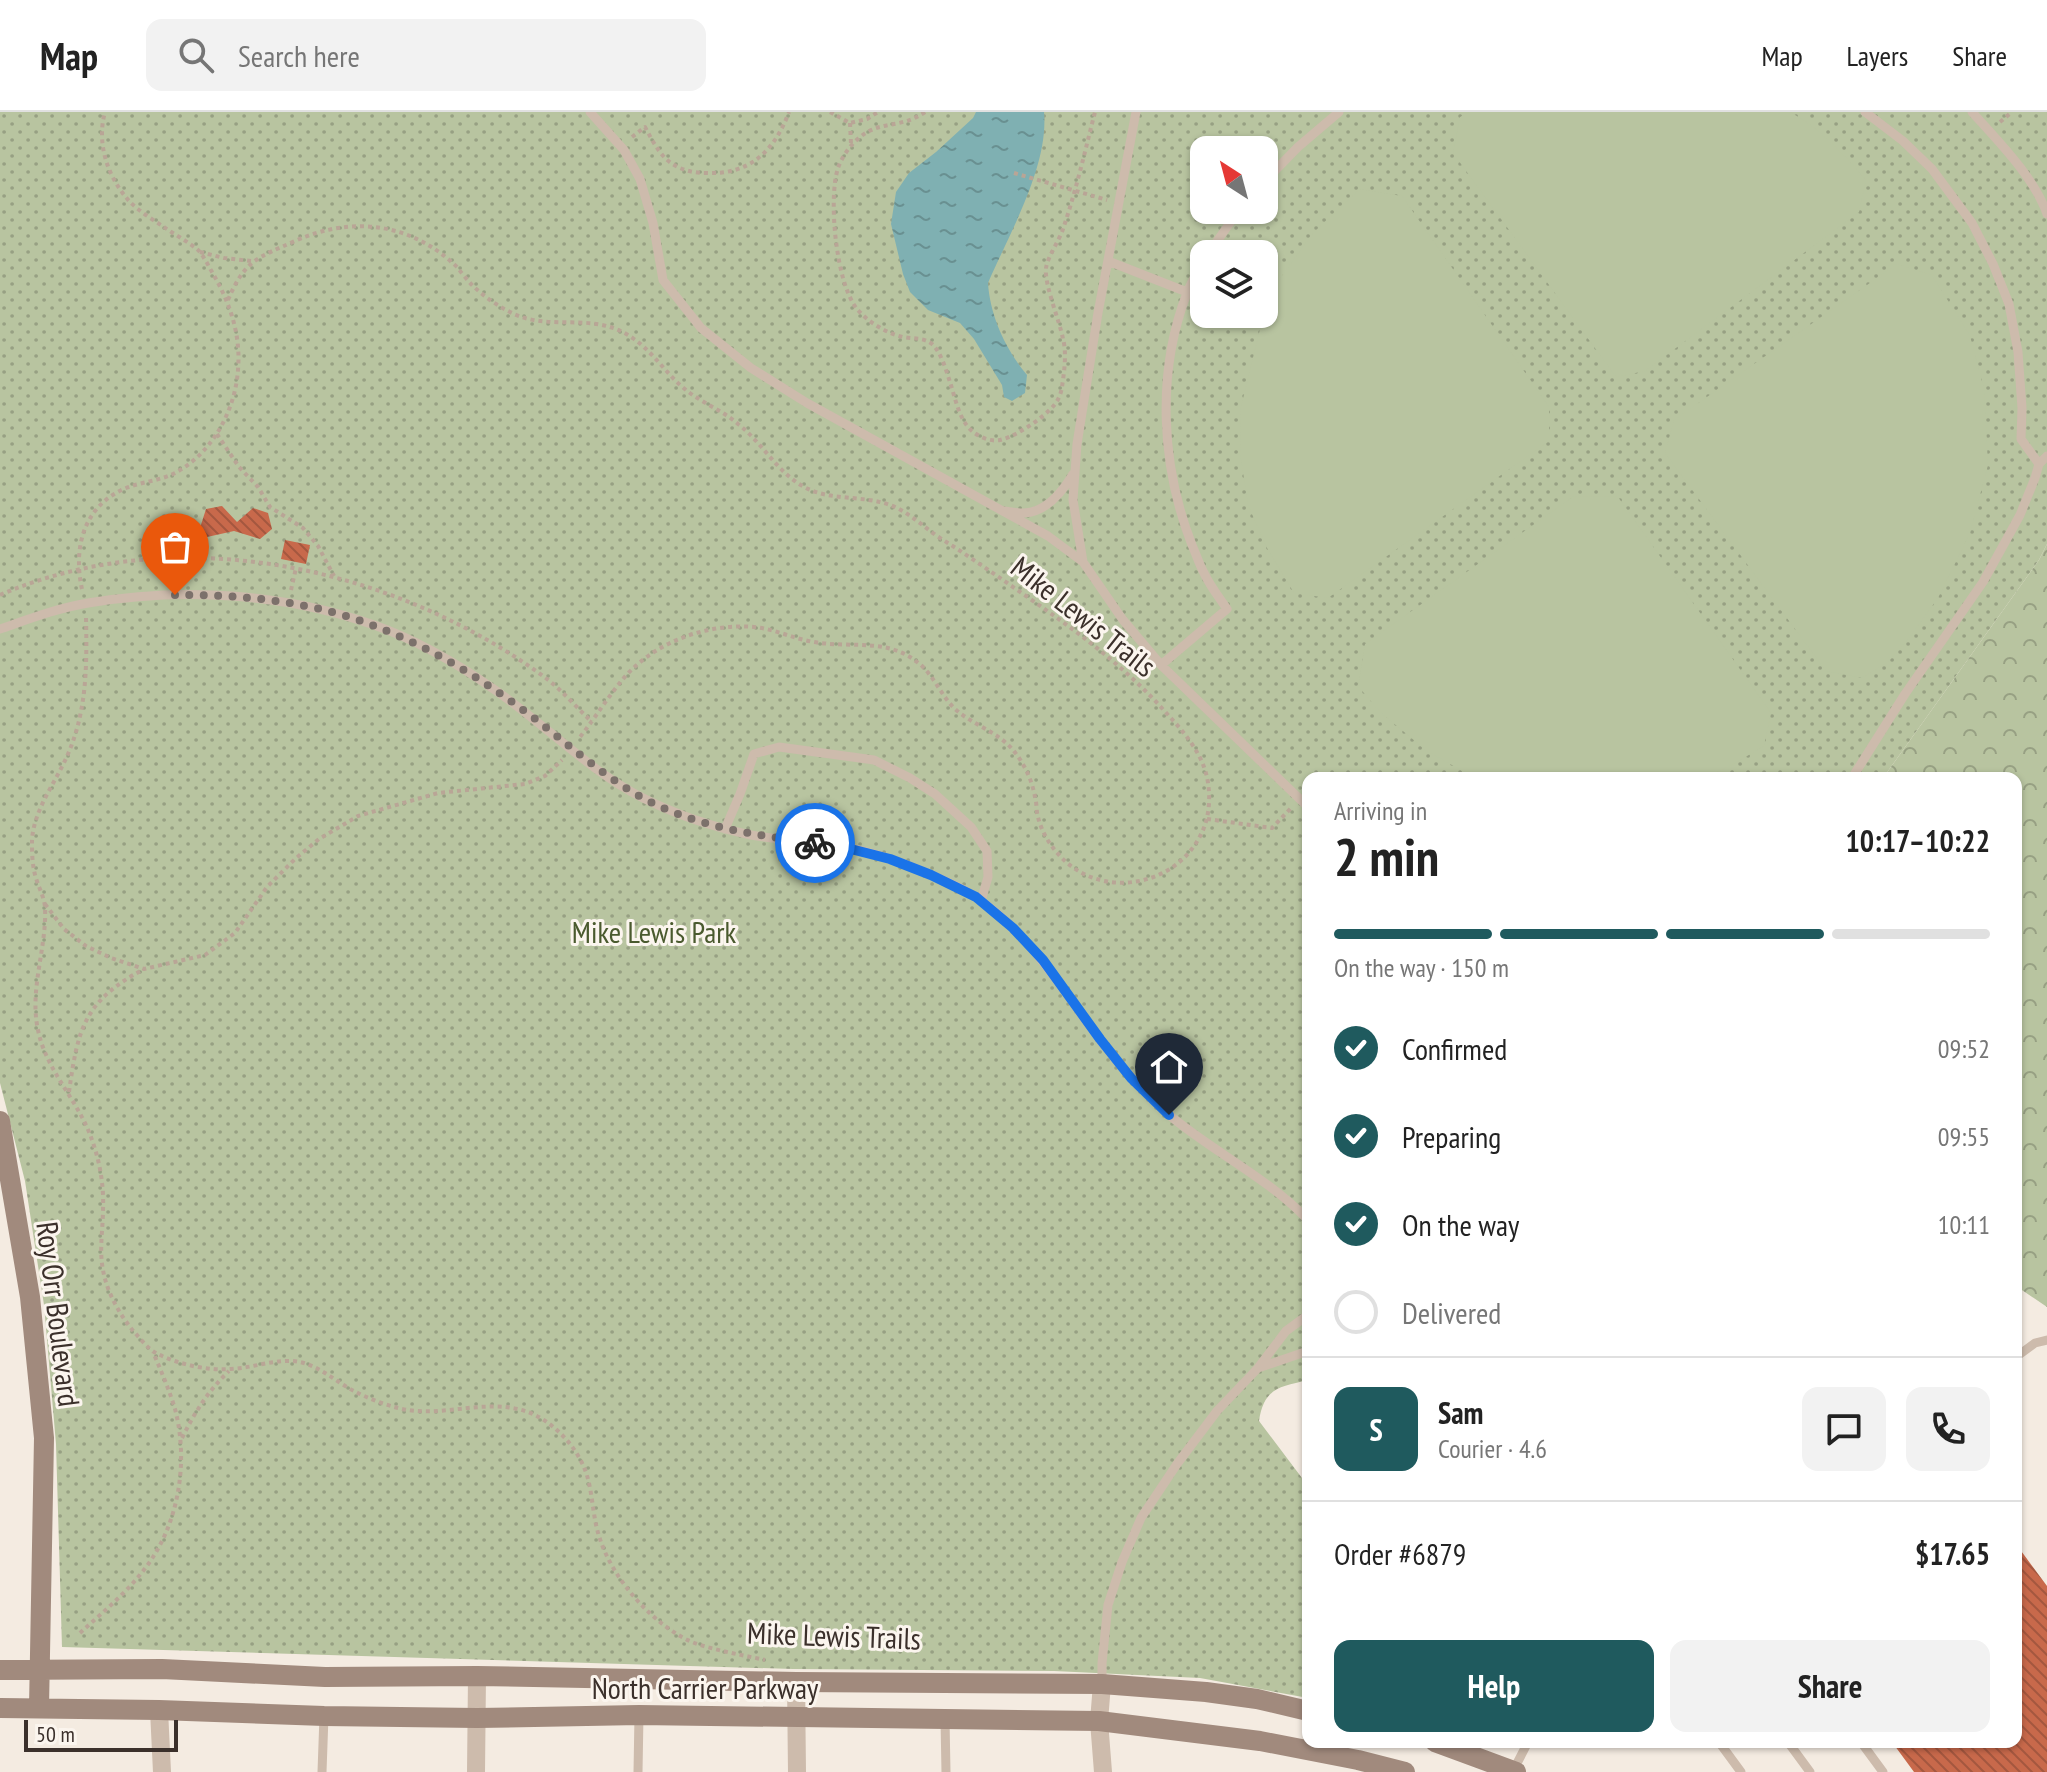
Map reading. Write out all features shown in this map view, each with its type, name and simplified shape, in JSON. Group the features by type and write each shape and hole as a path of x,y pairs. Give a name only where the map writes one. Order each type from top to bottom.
{"main road":[{"name":"Roy Orr Boulevard","path":"0,1121 30,1297 44,1438 39,1708"},
{"name":"North Carrier Parkway","path":"0,1670 162,1669 325,1677 1102,1684 1219,1694 1302,1710"},
{"name":"North Carrier Parkway","path":"0,1708 477,1718 639,1715 1099,1721 1260,1741 1405,1772"},
{"path":"1451,1748 1514,1772"}],"street":[{"path":"476,1772 477,1676"},
{"path":"796,1682 797,1772"},
{"path":"1102,1684 1099,1721 1103,1772"},
{"path":"159,1710 162,1772"}],"lane":[{"path":"590,112 620,145 640,179 653,223 663,280 701,328 751,368 807,403 1048,536 1083,562 1123,620 1161,665 1300,799"},
{"path":"1083,562 1073,500 1077,444 1136,112"},
{"path":"1278,168 1339,112"},
{"path":"1856,772 1905,694 1983,582 2020,515 2043,460 2021,439 2018,352 2009,304 1993,264 1972,223 1932,169 1903,141 1865,112"},
{"path":"1972,112 2016,163 2047,214"},
{"path":"1108,261 1187,292"},
{"path":"1161,665 1227,609 1203,572 1186,529 1172,480 1168,451 1166,386 1173,339 1190,286"},
{"path":"1001,511 1027,513 1047,504 1062,493 1075,471"},
{"path":"0,629 44,613 86,603 144,595 206,594 324,611 375,626 451,661 633,793 666,810 756,836 839,846 890,859 931,875 981,901 1013,928 1043,960 1131,1078 1169,1115 1257,1177 1302,1214"},
{"path":"725,829 754,754 779,747 874,760 935,794 971,827 987,851 988,877 981,901"},
{"path":"1102,1684 1102,1651 1108,1605 1141,1518 1217,1411 1258,1368 1286,1331 1302,1319"},
{"path":"2022,1353 2035,1343 2047,1340"},
{"path":"1258,1368 1302,1353"},
{"path":"638,1772 639,1715"},
{"path":"322,1772 324,1716"},
{"path":"945,1719 946,1772"},
{"path":"1514,1772 1525,1748"},
{"path":"1723,1748 1741,1772"},
{"path":"1792,1748 1810,1772"},
{"path":"1865,1748 1883,1772"}],"path":[{"name":"Mike Lewis Trails","path":"105,112 102,147 110,174 130,202 200,252 228,300 239,352 238,374 231,401 211,444 172,474 124,489 103,503 86,524 79,545 78,570 86,603 86,693 68,754 41,807 32,836 33,869 45,904 64,929 86,946 144,969"},
{"path":"620,145 645,127 663,156 672,164 689,172 725,174 762,154 780,134 789,112"},
{"path":"830,112 850,123 867,119 878,112"},
{"path":"925,112 898,124 876,126 862,135 851,145 838,168 833,225 845,288 855,307 877,327 902,337 923,339 934,346 945,367 963,419 971,430 998,441 1034,422 1057,402 1065,343 1046,268 1062,232 1095,112"},
{"path":"850,123 851,145"},
{"path":"1014,173 1119,203"},
{"name":"Mike Lewis Trails","path":"69,1095 79,1037 88,1016 119,983 144,969 205,955 235,933 267,887 295,859 319,839 358,816 438,793 525,784 545,776 571,748 626,675 648,656 701,631 753,627 822,644 872,644 903,651 926,670 952,706 969,720 994,733 1013,750 1028,773 1036,797 1038,818 1047,840 1064,860 1082,873 1109,883 1133,882 1161,875 1184,859 1199,838 1207,819 1209,793 1205,769 1194,746 1156,701 1101,650 892,505 829,496 806,487 783,471 740,424 681,386 649,351 620,330 597,323 542,322 517,316 473,287 436,250 410,235 377,226 325,230 251,261"},
{"path":"200,252 251,261"},
{"path":"228,300 236,281 251,261"},
{"path":"217,434 270,507 303,528 318,546 334,576"},
{"path":"289,604 296,568"},
{"path":"0,595 78,570"},
{"path":"1207,819 1272,828 1300,799"},
{"name":"Mike Lewis Trails","path":"45,904 35,1000 37,1028 43,1050 84,1119 99,1159 104,1206 101,1239 103,1271 113,1300 128,1325 153,1352 167,1384 180,1440 179,1482 165,1535 152,1559 135,1579 80,1633"},
{"name":"Mike Lewis Trails","path":"153,1352 182,1363 211,1368 231,1369 295,1361 316,1368 355,1392 399,1408 419,1411 508,1406 532,1414 550,1425 574,1448 588,1476 600,1542 629,1591 673,1632 695,1643 765,1660"},
{"name":"Mike Lewis Trails","path":"180,1440 211,1388 231,1369"}],"green space":[{"name":"Mike Lewis Park","path":"0,112 2047,112 2047,544 2039,560 1887,772 1302,772 1302,1382 1269,1395 1259,1421 1302,1478 1302,1697 1200,1678 1054,1671 793,1669 62,1647 56,1444 44,1305 25,1181 0,1083"},
{"path":"1469,112 1790,112 1821,134 1866,180 1859,212 1645,371 1616,377 1453,153 1460,117"},
{"path":"1360,189 1402,196 1549,407 1549,441 1328,598 1294,593 1267,548 1248,505 1240,452 1241,407 1260,328 1278,328 1278,284 1313,233"},
{"path":"1897,264 1932,275 1970,336 1984,389 1988,465 1970,533 1938,598 1887,663 1862,678 1826,671 1665,453 1674,420"},
{"path":"1574,496 1618,497 1771,713 1764,746 1718,772 1464,772 1427,751 1380,712 1358,686 1365,644"},
{"path":"2047,544 2047,1307 2022,1290 2022,772 1887,772 2039,560"}],"water":[{"path":"976,112 1044,112 1044,133 1034,177 988,283 1000,332 1027,375 1025,393 1012,401 1004,397 1002,385 974,339 960,323 928,310 910,292 891,224 896,192 909,173 936,152"}],"building":[{"path":"222,506 237,522 253,508 268,513 272,529 260,539 234,531 207,537 186,556 171,551 167,536 179,525 199,531 206,509"},
{"path":"285,540 310,545 306,564 281,559"},
{"path":"2022,1552 2047,1586 2047,1772 1914,1772 1896,1748 2022,1748"}],"way so far":[{"path":"175,595 206,594 255,599 324,611 375,626 451,661 494,689 633,793 666,810 712,826 756,836 815,843"}],"route":[{"path":"815,843 890,859 976,897 1013,928 1043,960 1131,1078 1169,1115"}]}
